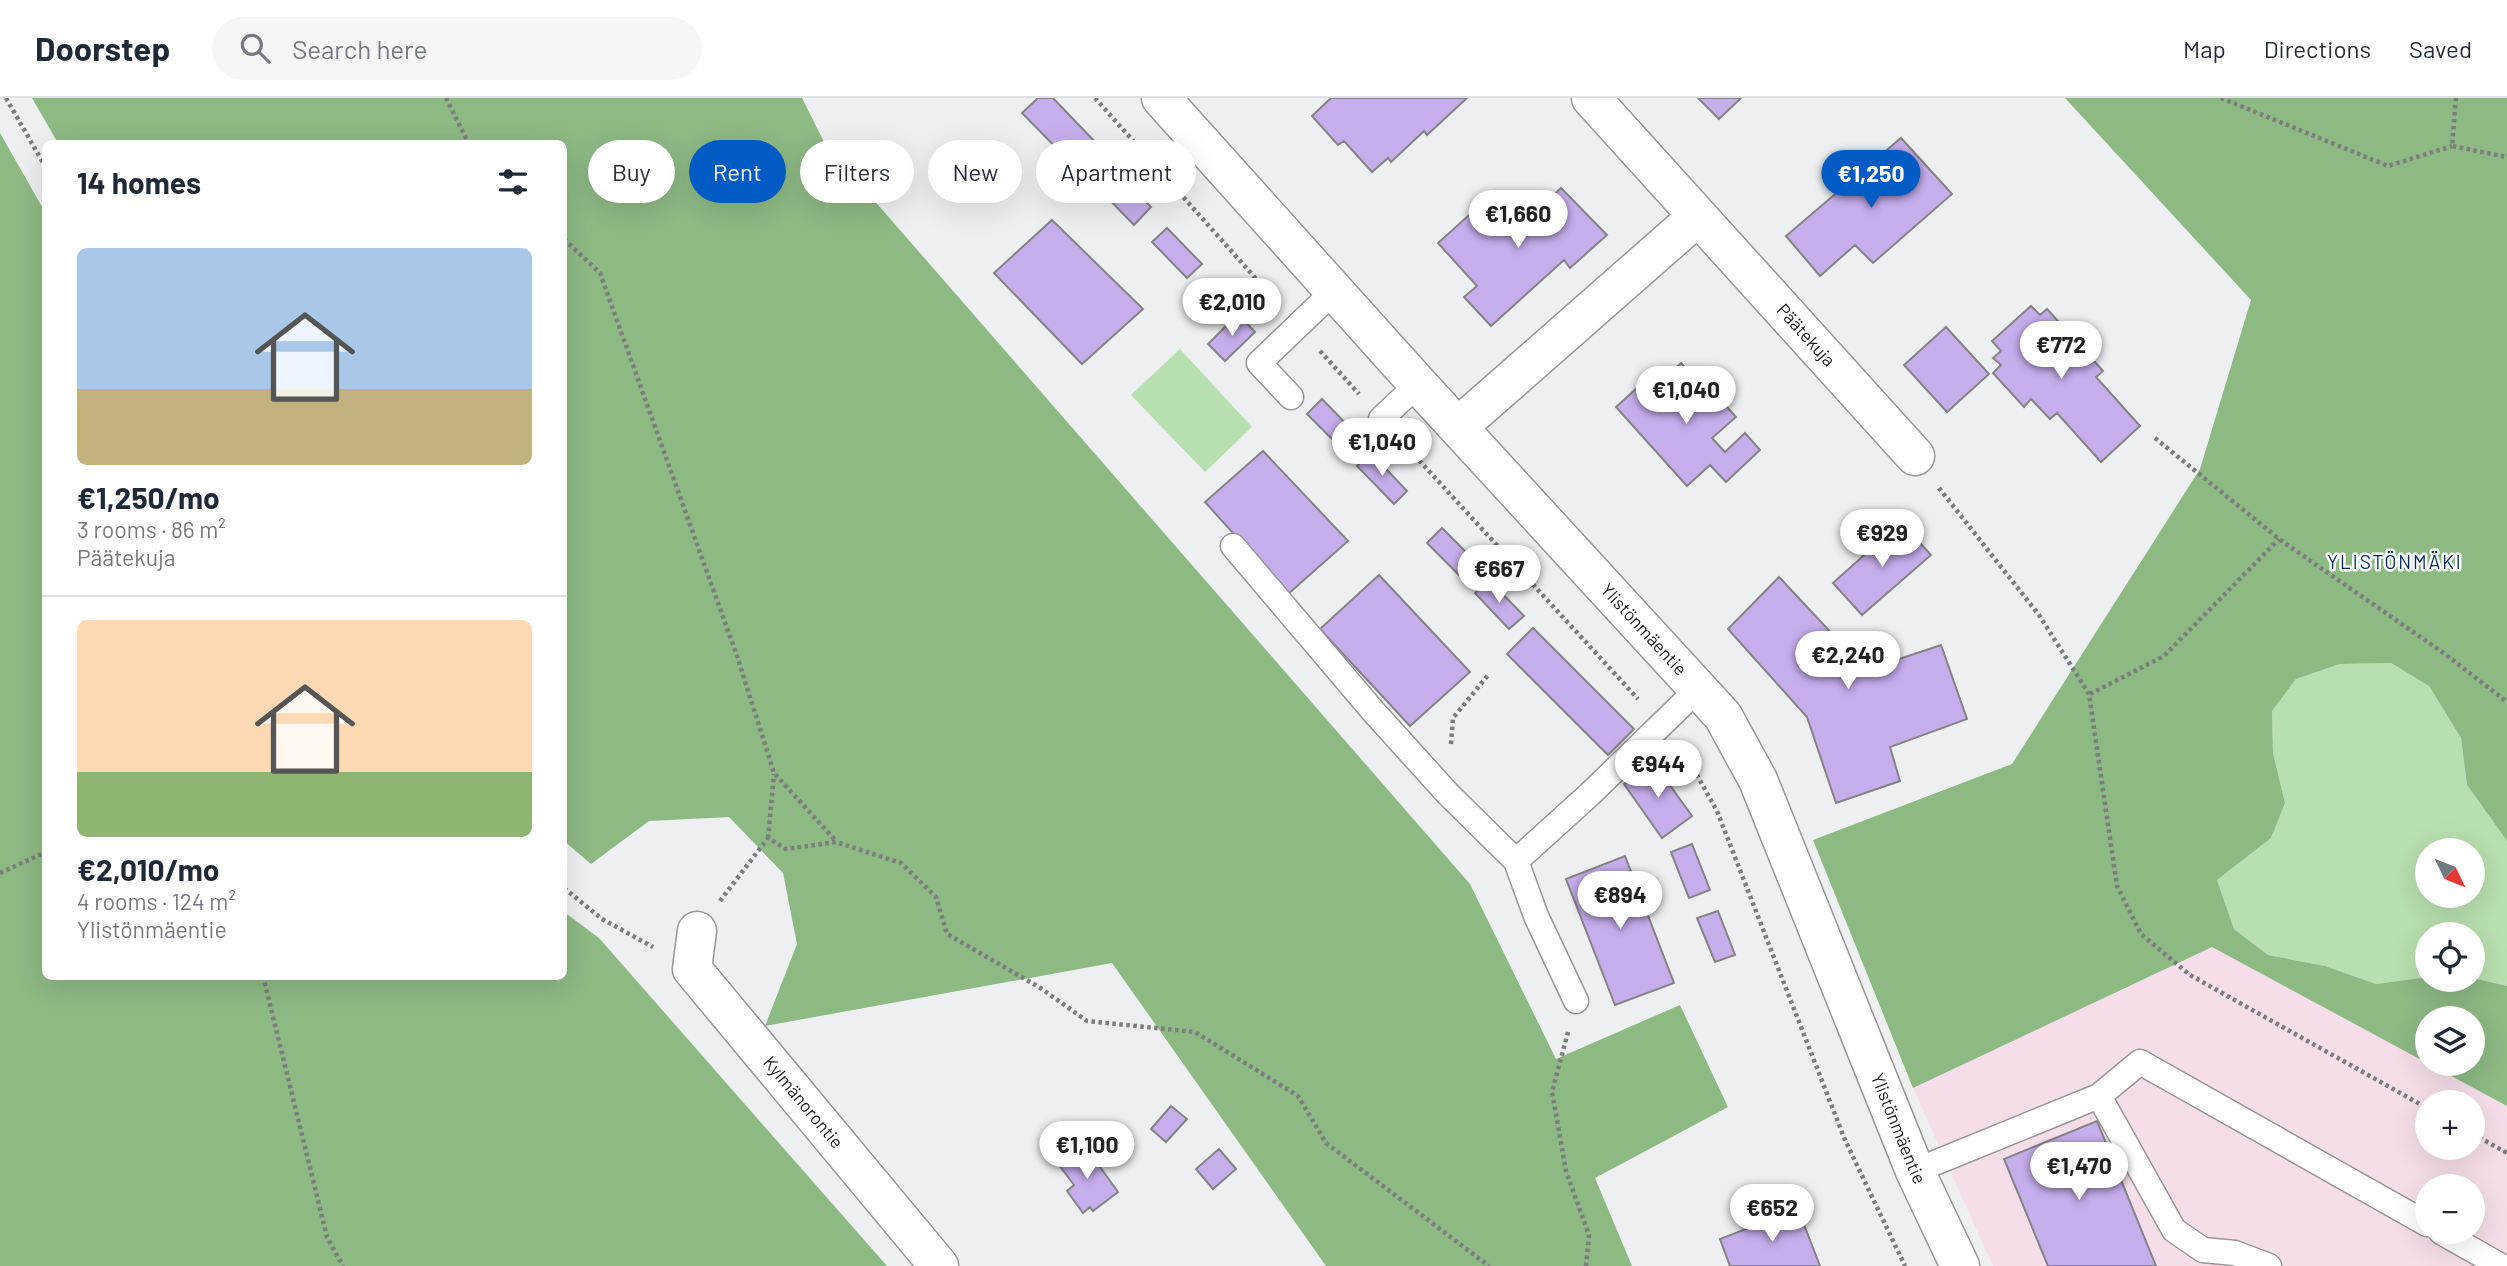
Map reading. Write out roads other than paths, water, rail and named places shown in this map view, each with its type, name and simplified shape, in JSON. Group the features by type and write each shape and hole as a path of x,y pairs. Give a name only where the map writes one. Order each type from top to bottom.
{"street":[{"name":"Ylistönmäentie","path":"1161,98 1418,384 1723,716 1758,780 1915,1171 1960,1266"},
{"name":"Päätekuja","path":"1591,98 1915,456"},
{"path":"1459,426 1697,216"},
{"name":"Kylmänorontie","path":"696,931 692,969 939,1266"}],"lane":[{"path":"1291,397 1259,363 1334,291"},
{"path":"1381,419 1418,384"},
{"path":"1233,546 1373,712 1448,794 1516,861 1535,916 1576,1001"},
{"path":"1516,861 1590,794 1699,688"},
{"path":"1915,1171 2099,1096 2140,1062 2415,1217"},
{"path":"2099,1096 2174,1230 2203,1250 2235,1253 2269,1266"},
{"path":"2462,1244 2501,1266"}],"district":[{"name":"YLISTÖNMÄKI","path":"2395,562"}]}
